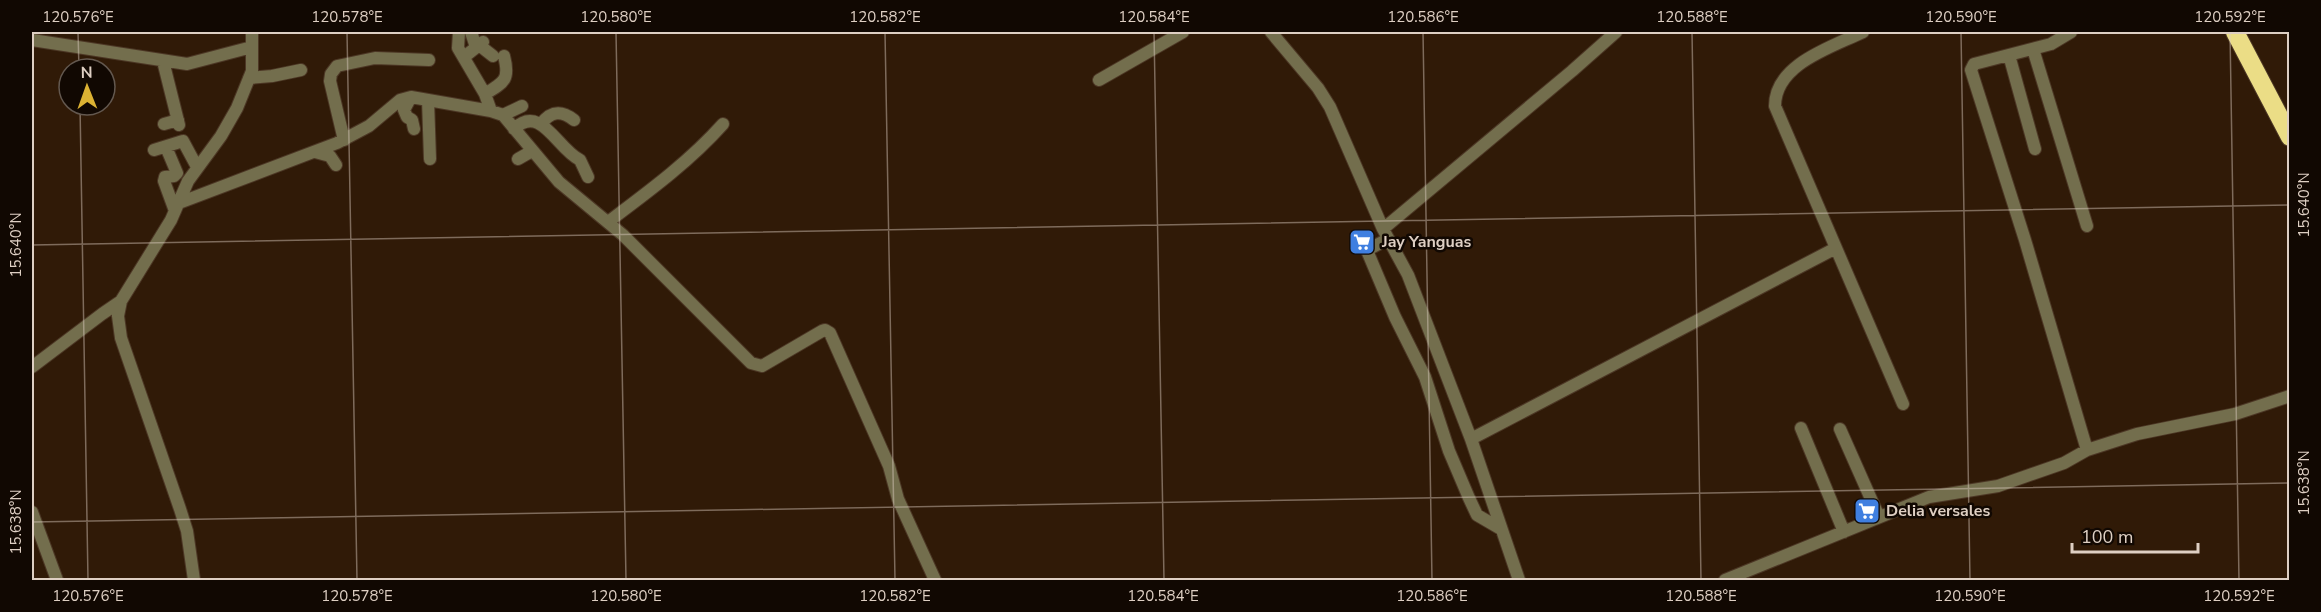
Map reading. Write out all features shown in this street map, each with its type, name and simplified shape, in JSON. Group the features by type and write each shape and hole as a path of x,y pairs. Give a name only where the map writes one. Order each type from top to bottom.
{"highway":[{"path":"2235,32 2289,137"}],"street":[{"path":"194,580 187,531 121,338 118,316 122,301 177,207 197,167 227,127 237,108 252,71 252,32"},
{"path":"459,32 458,48 497,113 514,129 559,182 608,222 660,271 744,358 759,367 822,331 827,330 830,333 889,466 898,499 935,580"},
{"path":"471,32 479,45 498,56 508,72 505,80 485,94"},
{"path":"1099,80 1183,32"},
{"path":"1271,32 1318,88 1330,107 1385,234 1408,275 1471,439 1519,580"},
{"path":"1501,529 1477,515 1449,451 1425,377 1395,317 1368,254 1385,234 1616,32"},
{"path":"1863,32 1824,49 1803,63 1786,77 1778,88 1775,98 1778,115 1903,404"},
{"path":"2069,32 2052,44 1974,64 1971,70 2025,240 2087,450"},
{"path":"32,40 187,64 252,47"},
{"path":"464,57 479,45"},
{"path":"2033,49 2087,226"},
{"path":"2009,56 2035,149"},
{"path":"344,140 330,81 331,74 337,66 375,57 429,60"},
{"path":"163,60 178,123 164,124"},
{"path":"249,78 301,70"},
{"path":"411,97 404,110 406,117 412,120 414,129"},
{"path":"177,207 344,140 369,126 400,100 411,97 497,113 522,106"},
{"path":"428,100 430,159"},
{"path":"541,124 547,117 557,112 567,114 574,120"},
{"path":"514,129 521,122 528,120 541,124 570,155 580,160 588,177"},
{"path":"608,222 653,189 708,141 723,124"},
{"path":"177,207 164,181 165,177 174,176 177,173 160,148 184,142 197,167"},
{"path":"315,152 330,156 336,165"},
{"path":"518,159 532,152"},
{"path":"1471,439 1836,248"},
{"path":"32,367 122,301"},
{"path":"1725,580 1929,497 1998,486 2064,463 2087,450 2137,434 2235,414 2289,396"},
{"path":"1801,428 1844,531"},
{"path":"1840,429 1879,517"},
{"path":"32,512 57,580"}],"place":[{"name":"Jay Yanguas","path":"1362,242"},
{"name":"Delia versales","path":"1867,511"}]}
